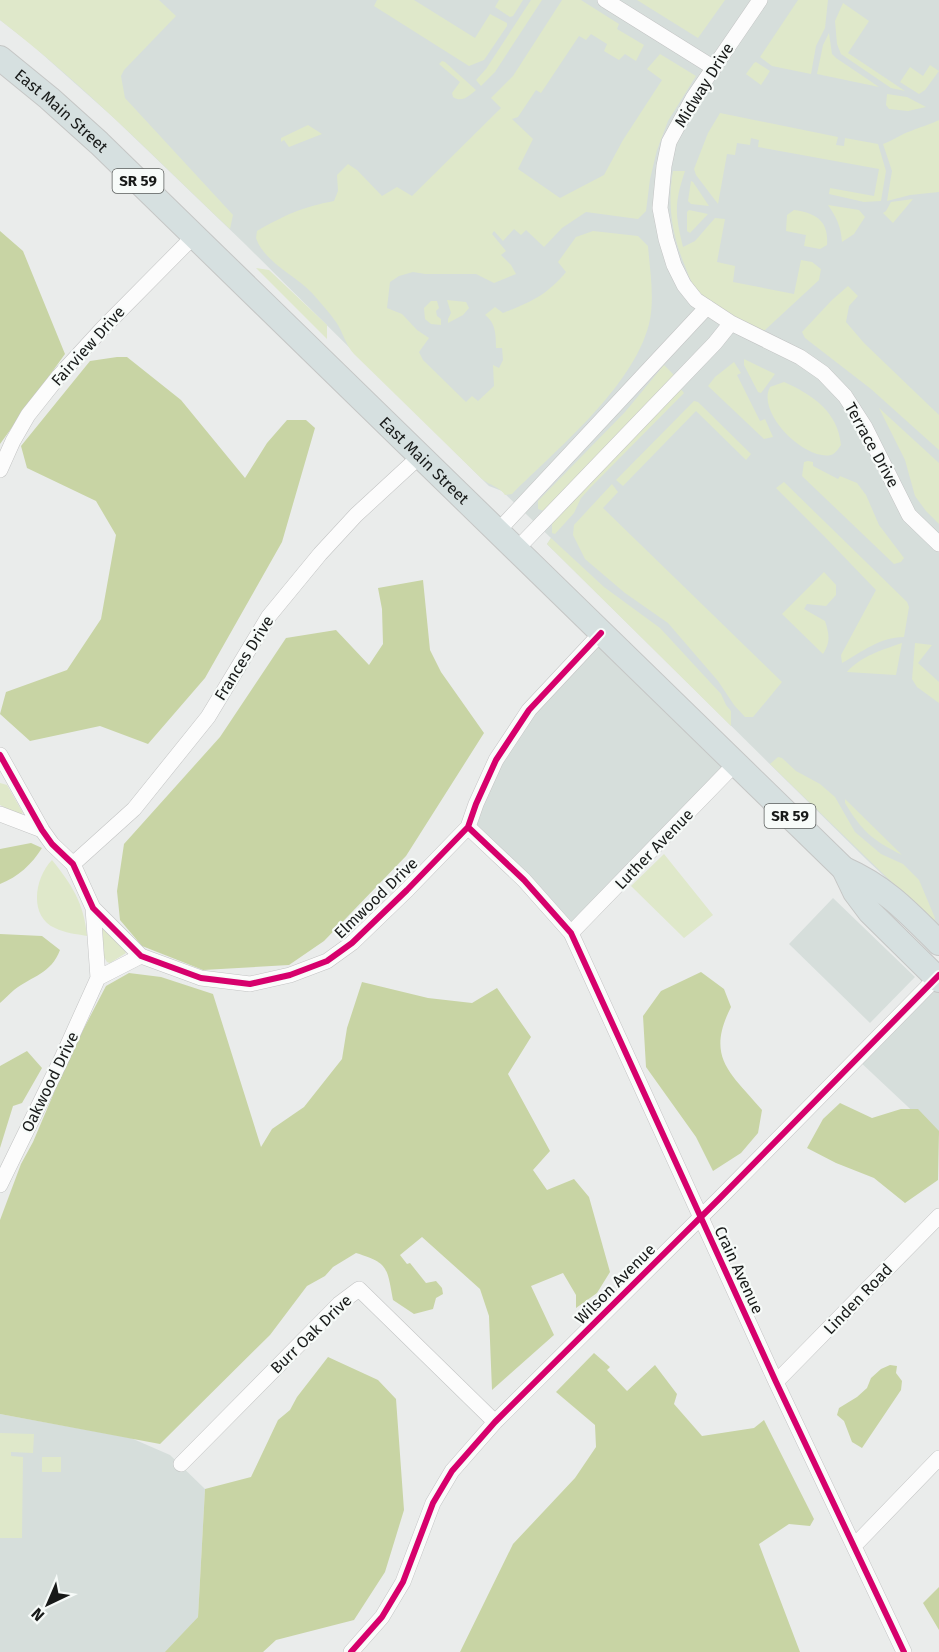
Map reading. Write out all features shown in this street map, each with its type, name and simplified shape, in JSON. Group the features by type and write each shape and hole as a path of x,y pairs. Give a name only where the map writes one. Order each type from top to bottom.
{"main road":[{"name":"East Main Street","path":"0,58 99,143 736,763 844,869 855,892 870,912 938,978"},
{"name":"East Main Street","path":"844,869 867,879 887,893 939,943"}],"street":[{"path":"605,0 714,68"},
{"name":"Midway Drive","path":"731,323 696,300 684,285 674,265 660,208 669,142 680,119 760,0"},
{"name":"Fairview Drive","path":"0,470 28,415 59,376 194,236"},
{"path":"497,532 707,307"},
{"path":"516,550 707,351 731,323"},
{"name":"Terrace Drive","path":"731,323 800,357 823,373 838,388 865,427 909,514 939,544"},
{"name":"Frances Drive","path":"73,864 134,809 208,717 269,616 320,554 356,515 420,456"},
{"name":"Elmwood Drive","path":"73,864 93,909 141,956 201,978 250,984 290,975 327,961 352,943 468,827 484,784 515,729 536,702 601,633"},
{"name":"Luther Avenue","path":"571,933 736,763"},
{"path":"2,764 42,830 73,864"},
{"path":"0,814 42,830"},
{"name":"Crain Avenue","path":"468,827 524,880 571,933 700,1218 904,1652"},
{"name":"Oakwood Drive","path":"0,1185 98,978 93,909"},
{"path":"98,978 141,956"},
{"name":"Wilson Avenue","path":"356,1647 382,1617 404,1582 433,1503 452,1471 495,1422 938,978"},
{"name":"Linden Road","path":"776,1382 939,1216"},
{"name":"Burr Oak Drive","path":"181,1464 339,1304 359,1289 495,1422"},
{"path":"854,1546 939,1458"}],"shaded area":[{"path":"0,0 939,0 939,928 867,860 547,544 551,538 502,491 489,486 246,245 114,118 32,45 0,20"},
{"path":"601,633 736,763 571,933 468,827 496,760"},
{"path":"833,898 915,977 870,1023 789,944"},
{"path":"939,980 939,1136 857,1059"},
{"path":"0,1414 131,1438 170,1455 205,1489 198,1617 166,1652 0,1652"}],"green space":[{"path":"0,0 159,0 176,16 124,70 121,76 125,98 233,215 230,229 89,95 0,20"},
{"path":"377,0 414,0 475,38 490,14 507,23 507,26 484,60 469,66 374,6"},
{"path":"499,0 523,0 510,17 495,7"},
{"path":"531,0 542,0 495,72 481,86 476,80 486,69"},
{"path":"562,0 581,0 619,24 617,29 644,45 636,61 625,54 619,60 604,51 607,44 591,34 586,40 579,36 541,93 536,90 518,117 512,119 533,139 518,169 560,198 604,175 623,140 662,80 647,69 660,54 696,76 668,121 657,150 646,211 638,219 586,212 562,228 544,247 526,230 521,235 514,229 503,241 494,231 492,234 506,251 501,255 516,274 494,283 476,274 413,272 399,276 390,282 387,308 402,314 417,330 429,338 419,352 423,360 466,402 472,396 478,401 494,386 493,365 499,368 503,360 502,348 496,348 493,326 485,315 495,307 503,313 513,309 538,297 552,287 566,272 558,262 576,237 593,231 638,236 648,246 652,285 651,315 640,348 627,371 610,394 571,437 512,494 505,495 482,479 354,354 336,322 324,307 305,286 266,254 256,238 257,231 285,216 334,201 338,191 337,175 348,164 382,196 397,187 412,196 501,108 491,98 513,76"},
{"path":"637,0 725,0 698,38"},
{"path":"798,0 828,0 825,28 816,46 811,74 772,66 760,57"},
{"path":"843,3 869,21 848,53 905,91 891,88 841,54 837,44 835,21"},
{"path":"829,33 832,54 879,87 817,74 823,45"},
{"path":"442,61 476,90 462,99 453,97 452,93 460,82 439,64"},
{"path":"756,62 770,71 761,85 746,74"},
{"path":"930,65 939,71 925,90 919,94 900,82 910,67 923,76"},
{"path":"887,94 907,97 926,107 908,111 889,109 886,105"},
{"path":"720,113 838,137 836,145 844,146 845,138 878,144 886,171 881,201 864,202 829,194 830,188 874,196 879,169 758,147 759,140 751,138 750,145 737,143 735,155 727,154 718,204 694,169 708,133"},
{"path":"939,120 939,192 910,195 887,201 892,171 883,144"},
{"path":"308,125 322,134 289,147 284,140 281,142 281,138"},
{"path":"673,171 685,171 677,209 683,247 695,241 715,218 725,219 717,262 735,266 733,282 794,294 801,260 812,262 821,269 819,280 765,330 753,332 730,317 707,300 692,282 677,243 672,219"},
{"path":"691,181 709,206 691,204 688,201"},
{"path":"913,199 893,223 883,213 891,202"},
{"path":"828,205 859,210 865,217 854,234 842,242 838,223"},
{"path":"689,210 708,214 690,233 687,231 687,212"},
{"path":"794,210 809,213 820,220 826,230 827,245 820,249 804,246 806,235 786,231 787,215"},
{"path":"0,231 23,251 65,354 0,444"},
{"path":"256,268 269,270 327,325 327,339"},
{"path":"848,286 858,296 849,306 846,322 864,343 939,415 939,450 871,389 805,338 802,332"},
{"path":"447,300 466,302 469,308 463,315 448,323 451,313"},
{"path":"431,301 437,301 439,308 436,311 437,316 441,319 441,325 431,324 425,319 424,308"},
{"path":"127,357 181,400 245,478 267,443 287,420 306,420 315,428 282,542 205,678 148,744 100,726 30,741 0,714 6,692 67,670 101,619 116,535 96,501 27,468 21,446 90,361"},
{"path":"744,359 775,374 761,393 758,392 744,365"},
{"path":"734,362 741,373 737,375 760,421 765,419 773,437 764,439 708,386 715,377"},
{"path":"664,365 674,375 544,511 538,509 538,501 625,412"},
{"path":"784,382 814,399 829,414 839,433 841,445 834,453 820,455 809,451 797,443 776,422 768,398 770,387"},
{"path":"679,387 684,393 591,487 581,498 574,513 555,534 552,533 552,522"},
{"path":"694,401 698,402 751,454 746,460 696,411 623,486 616,480"},
{"path":"879,408 939,463 939,524 915,496 905,460"},
{"path":"808,461 838,479 840,476 857,483 866,495 879,525 904,558 901,562 894,564 802,476 804,462"},
{"path":"784,482 907,602 909,607 904,637 879,642 842,663 841,655 876,590 776,488"},
{"path":"612,484 618,492 603,508 782,682 753,717 745,717 734,705 718,681 668,623 625,593 585,559 573,535 574,525"},
{"path":"551,538 604,587 660,628 721,694 731,711 731,726 547,544"},
{"path":"824,572 836,585 836,595 826,606 807,604 804,609 825,621 828,638 823,654 782,614"},
{"path":"423,580 430,650 441,672 484,733 406,856 324,941 289,965 203,970 142,946 120,920 117,891 124,844 220,737 286,638 336,630 369,665 383,644 382,609 378,588"},
{"path":"902,643 896,675 847,672 865,658"},
{"path":"915,643 932,645 918,663 939,682 939,703 917,687 912,679"},
{"path":"778,757 796,771 820,784 835,797 855,832 881,854 903,864 919,880 935,918 934,923 770,764"},
{"path":"0,783 7,785 23,813 20,815 0,805"},
{"path":"845,799 902,855 869,834 851,813"},
{"path":"31,843 42,848 38,854 19,874 0,884 0,849"},
{"path":"664,854 713,915 684,938 631,886"},
{"path":"52,860 76,895 83,914 87,936 55,928 41,915 38,906 38,886 46,867"},
{"path":"106,929 126,953 110,963 104,957 102,930"},
{"path":"0,934 42,936 60,950 46,970 14,990 0,1003"},
{"path":"701,972 724,989 731,1007 721,1039 721,1052 725,1064 762,1110 758,1133 741,1153 713,1171 696,1137 646,1067 643,1016 661,991"},
{"path":"129,973 161,977 213,994 261,1147 272,1129 304,1107 342,1059 347,1028 362,982 428,998 472,1003 497,988 531,1037 508,1074 550,1151 533,1170 547,1190 574,1179 589,1197 610,1272 597,1293 576,1308 576,1295 563,1273 531,1286 554,1335 492,1390 489,1316 480,1289 422,1237 400,1255 407,1264 410,1263 426,1283 436,1281 442,1288 443,1294 436,1298 433,1309 414,1314 393,1300 385,1268 375,1260 356,1253 307,1286 270,1335 160,1444 0,1414 0,1220 21,1164 33,1142 70,1055 106,986"},
{"path":"27,1051 42,1068 22,1103 13,1106 0,1148 0,1066"},
{"path":"840,1103 872,1118 901,1109 918,1109 939,1131 938,1180 905,1203 874,1178 836,1163 807,1148 823,1119"},
{"path":"594,1353 610,1367 607,1370 627,1391 655,1365 677,1394 674,1404 702,1436 754,1428 764,1420 814,1519 810,1526 789,1524 759,1544 800,1652 460,1652 513,1544 575,1478 596,1447 595,1425 556,1392"},
{"path":"328,1357 378,1380 396,1399 404,1510 385,1572 354,1620 276,1640 263,1652 165,1652 198,1617 205,1489 251,1477 278,1420 290,1410 297,1397"},
{"path":"890,1365 897,1366 896,1373 902,1381 901,1390 862,1448 852,1442 844,1421 837,1415 839,1408 857,1397 867,1388 871,1378"},
{"path":"0,1433 34,1434 33,1453 11,1452 11,1456 23,1457 22,1538 0,1538"},
{"path":"42,1457 61,1457 61,1472 42,1472"},
{"path":"939,1587 939,1630 923,1603"}],"cycle path":[{"path":"0,755 42,830 52,844 73,864 93,908 141,956 201,978 250,984 290,975 327,961 352,943 407,890 468,827 496,760 529,710 601,633"},
{"path":"468,827 524,880 571,933 776,1382 904,1652"},
{"path":"351,1652 382,1617 403,1582 433,1503 452,1471 495,1422 939,975"}]}
